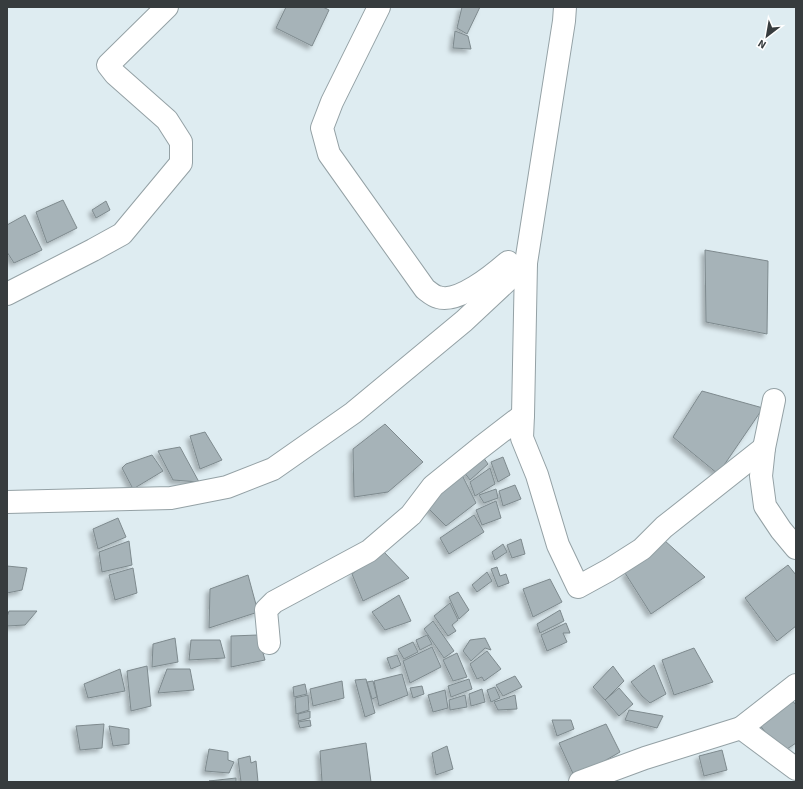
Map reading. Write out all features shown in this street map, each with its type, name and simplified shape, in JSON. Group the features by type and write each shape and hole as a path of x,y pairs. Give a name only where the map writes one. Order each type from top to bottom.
{"street":[{"path":"7,294 122,234 181,163 181,142 167,120 115,74 108,65 167,7"},
{"path":"379,7 332,102 322,128 329,154 425,289 438,297 453,298 487,280 527,254"},
{"path":"565,7 527,254 524,415 522,438 537,475 558,545 578,587 609,570 642,549 664,527 764,448"},
{"path":"7,502 171,498 226,487 273,469 353,413 464,322 527,254"},
{"path":"774,400 764,448 761,476 765,506 780,530 796,548"},
{"path":"269,643 266,610 274,602 369,551 412,515 433,486 524,415"},
{"path":"580,782 645,758 741,728 796,685"},
{"path":"741,728 796,769"}],"building":[{"path":"286,7 323,7 329,10 312,46 276,28"},
{"path":"462,7 480,7 467,34 457,28"},
{"path":"455,31 468,36 471,49 453,48"},
{"path":"63,200 77,228 47,243 36,212"},
{"path":"106,201 110,210 96,218 92,210"},
{"path":"25,215 42,250 14,263 7,252 7,225"},
{"path":"705,250 768,261 767,334 706,322"},
{"path":"702,391 763,408 718,474 673,437"},
{"path":"385,424 423,462 388,492 354,497 353,449"},
{"path":"205,432 222,460 200,469 190,436"},
{"path":"180,447 199,482 173,480 158,451"},
{"path":"152,455 163,471 133,489 122,468 126,464"},
{"path":"483,457 488,464 470,480 464,472"},
{"path":"503,457 510,475 498,482 491,462"},
{"path":"490,468 495,484 475,496 470,482"},
{"path":"460,471 476,503 446,526 425,505"},
{"path":"515,485 521,499 503,506 499,491"},
{"path":"496,489 498,498 484,503 479,495"},
{"path":"496,501 501,518 482,525 476,510"},
{"path":"474,515 484,532 449,554 440,538"},
{"path":"118,518 126,537 98,549 93,529"},
{"path":"521,539 525,554 512,558 507,545"},
{"path":"664,540 705,577 651,614 625,573"},
{"path":"129,541 132,565 102,572 99,552"},
{"path":"503,544 507,552 495,560 492,552"},
{"path":"383,551 409,578 363,601 352,574"},
{"path":"788,565 796,575 796,626 777,641 745,598"},
{"path":"7,566 27,568 22,590 7,593"},
{"path":"497,567 500,576 506,574 509,583 498,587 491,569"},
{"path":"133,568 137,593 115,600 109,575"},
{"path":"487,572 492,581 477,592 472,585"},
{"path":"248,575 258,612 209,628 210,589"},
{"path":"550,579 562,602 533,617 523,589"},
{"path":"458,592 469,610 459,619 449,597"},
{"path":"399,595 411,621 385,630 372,612"},
{"path":"450,603 458,620 452,625 456,631 448,636 434,616"},
{"path":"560,610 564,621 540,633 537,624"},
{"path":"9,611 37,611 25,625 7,626"},
{"path":"433,621 454,651 444,658 424,629"},
{"path":"566,623 570,633 563,633 567,642 547,651 541,635"},
{"path":"258,635 265,660 231,667 231,636"},
{"path":"427,635 432,644 420,650 416,640"},
{"path":"175,638 178,662 152,667 153,644"},
{"path":"485,638 491,650 485,648 471,661 463,651 470,640"},
{"path":"191,640 220,640 225,658 189,660"},
{"path":"413,642 418,652 404,659 398,649"},
{"path":"432,647 441,667 410,683 403,661"},
{"path":"694,648 713,682 674,695 662,660"},
{"path":"487,651 501,669 484,681 482,677 477,679 470,664"},
{"path":"457,653 467,677 453,681 443,660"},
{"path":"397,655 401,665 391,669 387,658"},
{"path":"654,665 666,694 650,703 642,696 631,682"},
{"path":"147,666 151,706 131,711 127,671"},
{"path":"613,666 624,681 605,700 593,687"},
{"path":"120,669 125,691 88,698 84,684"},
{"path":"167,669 190,669 194,690 158,693"},
{"path":"402,674 408,695 379,706 374,681"},
{"path":"515,676 522,687 503,696 496,685"},
{"path":"366,679 375,713 365,717 355,680"},
{"path":"469,679 472,689 451,697 448,686"},
{"path":"342,681 344,698 313,706 310,689"},
{"path":"373,681 377,697 372,699 367,682"},
{"path":"305,684 307,694 294,697 293,687"},
{"path":"422,686 424,694 413,698 410,688"},
{"path":"495,687 500,698 491,702 487,690"},
{"path":"619,688 633,704 619,716 605,700"},
{"path":"482,689 485,702 471,706 469,694"},
{"path":"445,690 448,708 433,712 428,695"},
{"path":"308,695 309,710 296,714 295,698"},
{"path":"465,695 467,707 450,710 449,700"},
{"path":"515,695 517,709 498,710 494,702"},
{"path":"792,700 796,705 796,743 781,753 759,724"},
{"path":"629,710 663,716 657,728 625,720"},
{"path":"310,711 310,718 298,721 298,714"},
{"path":"310,720 311,726 300,728 298,722"},
{"path":"552,720 571,720 574,729 557,736"},
{"path":"104,724 102,748 80,750 76,726"},
{"path":"606,724 620,752 575,778 559,743"},
{"path":"109,726 129,729 129,744 113,746"},
{"path":"366,743 371,782 322,782 320,751"},
{"path":"447,746 453,769 436,775 432,753"},
{"path":"209,749 228,752 228,760 234,762 229,773 205,771"},
{"path":"722,750 727,770 704,776 699,756"},
{"path":"250,756 251,763 256,761 258,782 241,782 238,759"},
{"path":"236,778 236,782 209,781"}]}
